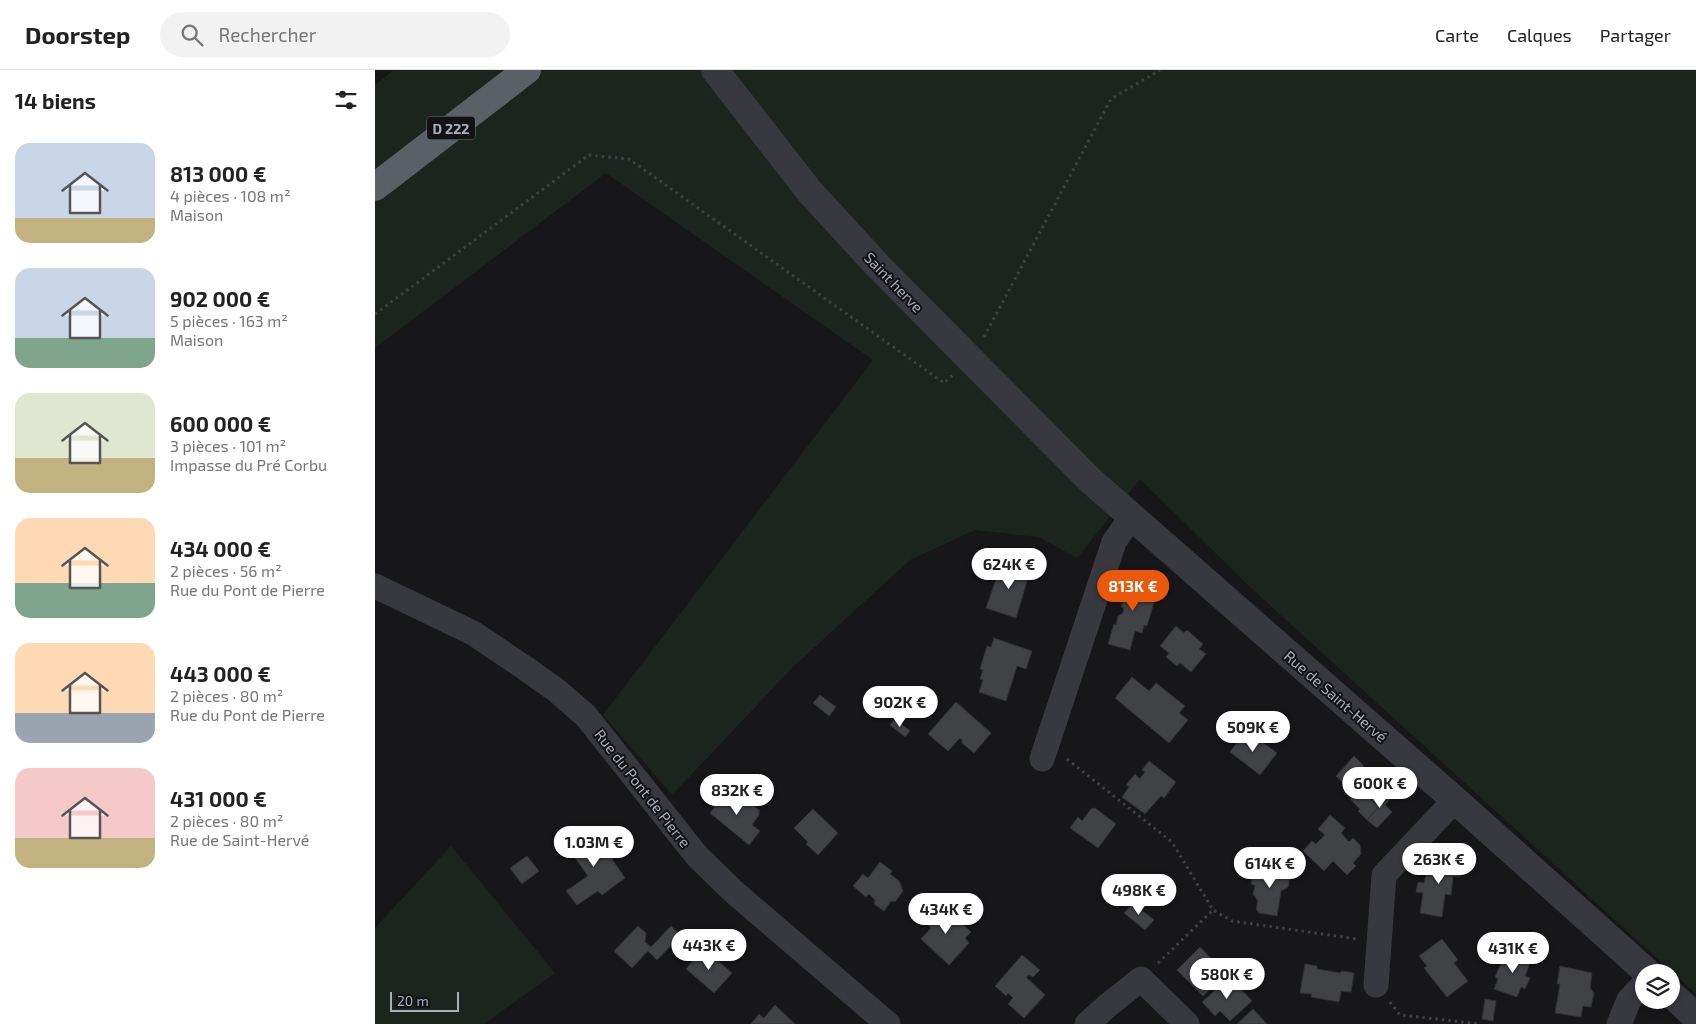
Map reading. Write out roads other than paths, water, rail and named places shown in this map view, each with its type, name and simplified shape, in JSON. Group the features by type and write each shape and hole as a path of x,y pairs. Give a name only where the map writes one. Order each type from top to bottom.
{"highway":[{"name":"D 222","path":"375,187 527,70"}],"street":[{"name":"Saint herve","path":"715,70 810,192 877,265 1090,480"},
{"name":"Rue de Saint-Hervé","path":"1090,480 1455,800 1638,964"},
{"path":"1045,752 1114,542 1131,516"},
{"name":"Rue du Pont de Pierre","path":"375,586 473,633 533,673 586,716 697,856 733,892 888,1024"},
{"path":"1376,985 1384,876 1455,800"},
{"path":"1087,1024 1141,979 1187,1024"},
{"path":"1619,1024 1629,1000 1635,994"},
{"path":"1680,1002 1696,1017"}]}
